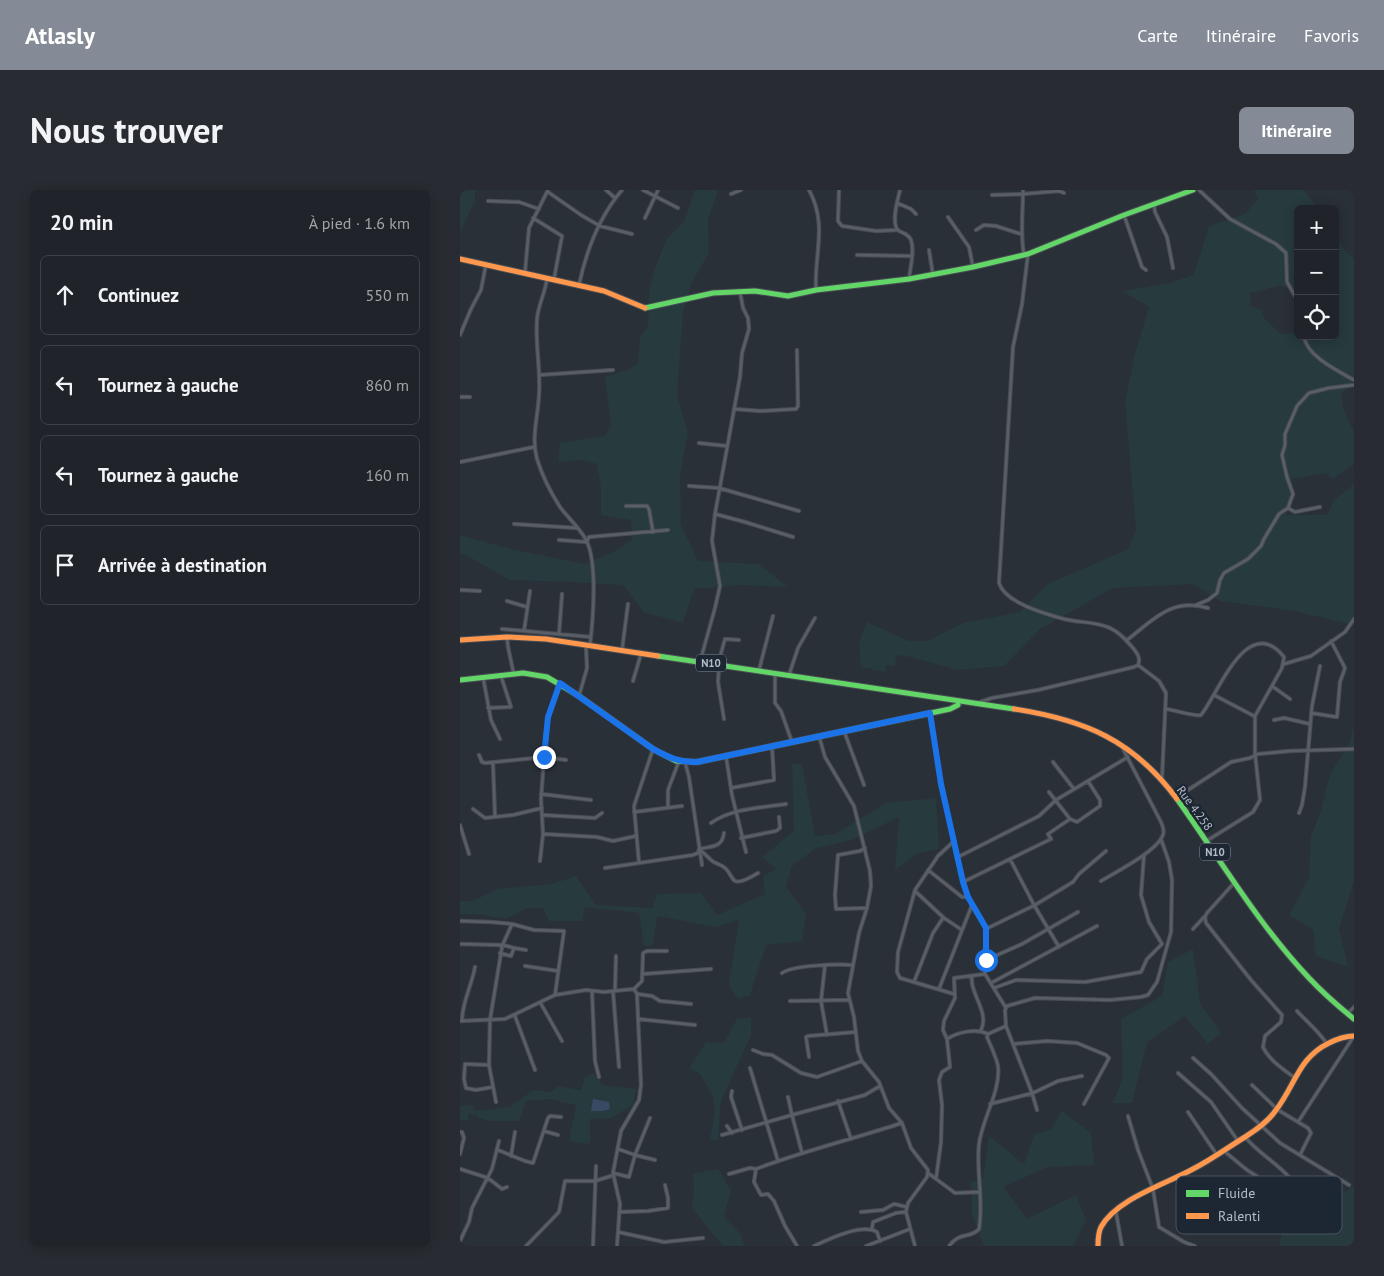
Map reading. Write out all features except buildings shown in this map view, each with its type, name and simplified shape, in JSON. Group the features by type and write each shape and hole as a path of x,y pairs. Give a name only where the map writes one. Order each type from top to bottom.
{"main road":[{"path":"460,259 579,285 604,292 646,309 697,296 740,291 788,296 816,290 909,280 1026,255 1124,215 1193,190"},
{"name":"N10","path":"460,640 507,637 588,645 959,703"},
{"path":"460,680 514,674 538,674 560,683 653,749 685,762 697,762 950,709 959,703"},
{"name":"Rue 4.258","path":"959,703 978,703 1060,717 1098,731 1120,743 1145,762 1175,796 1292,960 1322,991 1352,1016"},
{"path":"1181,1176 1261,1126 1278,1110 1311,1053 1343,1037 1354,1036"},
{"path":"1098,1246 1101,1227 1116,1212 1133,1199 1176,1178"}],"street":[{"path":"606,190 615,198"},
{"path":"579,285 588,248 615,198 622,190"},
{"path":"643,190 678,208"},
{"path":"645,218 658,190"},
{"path":"731,194 741,190"},
{"path":"809,190 815,201 819,218 820,233 815,276 816,290"},
{"path":"839,190 838,221 842,226 876,231 897,230 910,238 912,256 909,280"},
{"path":"897,230 895,214 900,190"},
{"path":"1023,190 1021,234 1026,255 1022,304 1013,347 999,584 1012,600 1065,619 1100,624 1110,628 1127,640 1138,655 1140,660 1138,665"},
{"path":"992,195 1059,190 1064,193"},
{"path":"1199,190 1230,220 1276,244 1286,253 1287,282 1295,295"},
{"path":"524,272 529,228 548,191 600,226 632,234"},
{"path":"488,201 519,202 538,209"},
{"path":"897,203 911,209 916,214"},
{"path":"1154,204 1155,212 1167,237 1173,268"},
{"path":"1124,215 1142,267 1146,270"},
{"path":"948,217 969,247 973,267"},
{"path":"533,218 562,236 554,279"},
{"path":"976,230 984,225 996,226 1021,234"},
{"path":"929,250 933,275"},
{"path":"857,255 912,256"},
{"path":"460,334 481,290 486,264"},
{"path":"547,277 537,316 540,390 538,415 534,430 535,447 540,467 553,494 590,549 594,617 588,645 587,668 579,696"},
{"path":"700,662 720,586 712,541 715,514 740,377 742,353 749,328 740,291"},
{"path":"1305,340 1315,355 1354,380"},
{"path":"734,409 794,410 797,408 797,350"},
{"path":"539,375 613,370"},
{"path":"1127,640 1165,610 1173,607 1196,605 1208,600 1217,593 1224,573 1248,559 1261,546 1279,514 1288,508 1293,494 1282,455 1285,445 1285,434 1297,406 1308,393 1354,385"},
{"path":"460,397 470,397"},
{"path":"699,444 727,446"},
{"path":"460,462 535,447"},
{"path":"689,486 719,488 799,511"},
{"path":"626,506 647,506 653,532"},
{"path":"1288,508 1295,512 1320,507"},
{"path":"715,514 793,538"},
{"path":"514,524 577,528"},
{"path":"587,542 590,537 595,535 668,530"},
{"path":"559,540 587,542"},
{"path":"460,590 480,591"},
{"path":"524,631 530,590"},
{"path":"559,634 562,594"},
{"path":"507,601 528,607"},
{"path":"622,650 628,604"},
{"path":"1196,605 1208,608"},
{"path":"758,671 773,616"},
{"path":"789,675 798,648 815,618"},
{"path":"1284,664 1311,656 1345,632 1354,619"},
{"path":"502,630 591,636"},
{"path":"507,637 514,674"},
{"path":"724,719 718,682 719,665 725,639 739,640"},
{"path":"1311,713 1337,716 1340,682 1345,668 1340,655 1331,641"},
{"path":"1166,709 1198,716 1203,712 1214,695 1230,666 1238,657 1253,646 1267,644 1284,657 1284,664 1254,716 1260,800 1253,812 1207,841"},
{"path":"633,681 641,653"},
{"path":"978,703 992,698 1038,690 1138,665"},
{"path":"1138,665 1163,686 1166,693 1162,780"},
{"path":"1299,813 1305,787 1311,713 1320,666"},
{"path":"775,673 775,703 781,711 792,742"},
{"path":"488,708 511,706 501,676"},
{"path":"483,677 491,720 500,738"},
{"path":"540,861 543,834 541,794 548,717 560,683"},
{"path":"1272,686 1290,698"},
{"path":"1214,695 1254,716"},
{"path":"930,713 941,784 963,882 968,897 986,929 985,974 1006,1008 1006,1026 1037,1110"},
{"path":"1274,720 1284,718 1310,724"},
{"path":"844,731 864,785"},
{"path":"819,736 825,757 854,806 870,871 871,886 867,908 859,932 848,993 854,1017 858,1051 862,1061 874,1075 880,1086 889,1108 902,1123 911,1148 926,1166 928,1173 955,1193 979,1192"},
{"path":"1102,881 1144,855 1161,840 1163,833 1161,822 1120,743"},
{"path":"731,788 774,780 772,746"},
{"path":"639,863 634,812 635,803 653,749"},
{"path":"1175,796 1188,790 1231,762 1256,755 1307,750 1354,749"},
{"path":"480,755 483,763 544,757 566,760"},
{"path":"726,756 731,788 746,852"},
{"path":"957,857 1039,816 1056,800 1128,757"},
{"path":"668,807 668,790 679,761"},
{"path":"685,762 689,777 702,865"},
{"path":"1053,762 1074,790"},
{"path":"492,763 495,817"},
{"path":"1049,792 1070,820 1077,822 1100,806 1100,800 1088,781"},
{"path":"541,794 591,800"},
{"path":"711,823 726,815 737,812 786,804"},
{"path":"634,812 682,806"},
{"path":"473,809 485,818 542,808"},
{"path":"542,815 595,818 602,813"},
{"path":"742,838 776,831 780,828 779,817"},
{"path":"963,882 1050,839 1048,834 1070,820"},
{"path":"460,825 469,854"},
{"path":"605,868 693,855 698,853 699,849 720,844 723,841 724,833"},
{"path":"543,834 597,837 613,841 636,836"},
{"path":"1006,1008 1009,1004 1035,998 1110,1000 1141,997 1148,994 1157,982 1171,932 1172,880 1169,862 1161,840"},
{"path":"953,842 938,856 914,890 898,952 897,972 900,978 954,994"},
{"path":"865,848 860,851 838,855 835,895 836,909 867,908"},
{"path":"699,849 708,855 712,862 721,864 726,868 738,882 758,872"},
{"path":"986,929 1034,905 1073,882 1079,874 1106,850"},
{"path":"994,988 1016,980 1084,982 1141,972 1147,959 1162,944 1149,922 1141,895 1144,855"},
{"path":"1010,859 1059,947"},
{"path":"928,870 962,896 968,897"},
{"path":"1194,929 1235,881"},
{"path":"914,890 943,918 962,930"},
{"path":"939,990 972,904"},
{"path":"986,960 1022,944 1078,912"},
{"path":"1205,917 1206,923 1213,933 1282,1015 1281,1022 1265,1036 1263,1047 1266,1053 1295,1078"},
{"path":"914,982 933,932 943,918"},
{"path":"460,921 512,924 534,930 564,931 555,995"},
{"path":"496,1102 489,1065 490,1020 500,953 512,924"},
{"path":"991,983 1097,926"},
{"path":"460,944 500,945 526,950"},
{"path":"500,953 511,956 514,948"},
{"path":"475,967 473,981 469,989 461,1021 505,1019 515,1016 555,995 583,991 604,992 634,989 641,984 643,953 667,950"},
{"path":"616,956 614,991 619,1067"},
{"path":"825,965 821,1001 827,1035"},
{"path":"782,973 792,968 852,965"},
{"path":"525,966 558,971"},
{"path":"643,974 711,969"},
{"path":"936,1179 941,1142 942,1105 939,1080 942,1072 950,1067 947,1039 943,1030 944,1021 955,998 954,978 965,975 985,974"},
{"path":"972,976 971,983 978,998 982,1014 983,1027 981,1030"},
{"path":"617,1246 620,1204 612,1175 621,1131 639,1100 641,1085 637,994 634,989"},
{"path":"592,991 595,1061 599,1077"},
{"path":"637,994 652,996 660,1002 691,1004"},
{"path":"790,1000 849,1000"},
{"path":"540,1002 546,1016 562,1041"},
{"path":"1352,1016 1354,1007"},
{"path":"1298,1010 1306,1021 1319,1031 1326,1044"},
{"path":"515,1016 535,1070"},
{"path":"638,1019 695,1025"},
{"path":"988,1034 1006,1026"},
{"path":"947,1039 956,1034 981,1030 988,1034"},
{"path":"808,1057 806,1037 856,1032"},
{"path":"949,1246 958,1237 975,1234 979,1229 979,1144 997,1086 998,1067 996,1057 987,1037 988,1034"},
{"path":"1298,1122 1354,1036"},
{"path":"1014,1044 1047,1041 1076,1043 1109,1058 1084,1104"},
{"path":"753,1050 772,1055 801,1073 817,1077 862,1061"},
{"path":"1193,1058 1261,1126 1280,1142 1334,1176"},
{"path":"489,1065 465,1064 464,1083 466,1088 470,1089 493,1087"},
{"path":"750,1068 778,1161"},
{"path":"1178,1073 1210,1102 1238,1141"},
{"path":"990,1104 1032,1093 1058,1081 1082,1076"},
{"path":"1252,1085 1278,1110 1308,1128 1311,1133 1310,1137 1300,1155"},
{"path":"722,1136 864,1095 880,1086"},
{"path":"732,1091 736,1115 742,1130"},
{"path":"788,1097 802,1153"},
{"path":"838,1101 851,1139"},
{"path":"1188,1112 1217,1155"},
{"path":"498,1150 533,1163 549,1116 561,1118"},
{"path":"1128,1116 1138,1150 1153,1189 1159,1227 1184,1242 1195,1246"},
{"path":"526,1246 559,1212 565,1181 595,1181 612,1175 629,1177 635,1155 650,1118"},
{"path":"729,1174 750,1168 756,1169 902,1123"},
{"path":"727,1126 732,1133"},
{"path":"544,1131 558,1134"},
{"path":"460,1132 462,1132 464,1138 460,1154"},
{"path":"511,1156 515,1132"},
{"path":"1244,1137 1251,1145 1282,1168 1288,1176"},
{"path":"460,1241 469,1222 470,1212 488,1178 498,1150 499,1141"},
{"path":"618,1149 655,1160"},
{"path":"1224,1150 1257,1176"},
{"path":"592,1246 596,1166"},
{"path":"460,1169 488,1178 501,1188 507,1187"},
{"path":"756,1169 754,1182 761,1195 768,1194 774,1201 785,1226 797,1246"},
{"path":"915,1246 906,1212 907,1207 928,1173"},
{"path":"1342,1181 1349,1185"},
{"path":"619,1212 648,1212 668,1208 666,1185"},
{"path":"861,1212 883,1210 894,1204 907,1207"},
{"path":"872,1229 873,1222 896,1213 906,1212"},
{"path":"1116,1212 1122,1246"},
{"path":"814,1246 826,1239 846,1232 872,1229 877,1232 880,1241"},
{"path":"866,1246 910,1229"},
{"path":"618,1232 664,1242 703,1238"}],"green space":[{"path":"460,190 475,190 475,201 460,232"},
{"path":"695,190 718,190 708,220 709,253 692,282 683,313 677,395 688,433 680,475 681,525 698,561 758,564 788,587 741,585 694,589 683,623 644,612 623,585 509,580 466,555 460,554 460,535 511,549 584,564 610,554 632,540 631,520 601,515 601,488 597,464 581,460 558,462 560,443 605,436 611,426 605,377 627,370 638,363 640,337 648,327 649,292 653,274 666,240 684,222"},
{"path":"1254,190 1304,190 1315,205 1294,205 1294,288 1279,286 1250,293 1251,306 1262,310 1264,318 1281,334 1294,333 1294,340 1339,340 1339,242 1347,253 1354,258 1354,381 1341,394 1343,408 1354,432 1354,464 1333,479 1325,473 1291,479 1293,494 1287,515 1327,515 1334,500 1354,484 1354,625 1290,610 1220,601 1193,584 1113,588 1040,629 1004,666 957,670 911,657 896,655 895,667 887,665 885,672 861,667 859,643 867,622 909,641 928,641 963,623 1020,612 1048,584 1128,549 1136,530 1125,402 1135,354 1149,307 1122,291 1166,284 1194,275 1209,226 1245,214 1258,199"},
{"path":"1354,725 1354,880 1339,929 1348,967 1316,956 1313,930 1289,915 1309,878 1311,836 1321,811 1330,774 1349,744"},
{"path":"792,764 802,764 815,836 835,834 886,803 936,798 939,849 919,853 895,870 899,817 852,840 816,848 792,866 786,887 806,914 802,941 766,945 750,995 738,999 729,985 739,920 716,927 657,916 653,945 644,946 639,913 585,907 582,921 549,921 543,908 527,908 506,919 478,914 460,914 460,901 472,901 498,889 552,884 576,876 596,905 652,908 657,894 701,893 717,915 765,894 763,876 776,869 762,857 794,831"},
{"path":"1193,949 1200,1003 1221,1033 1208,1044 1185,1016 1147,1042 1132,1103 1113,1103 1123,1077 1121,1019 1162,996 1168,962"},
{"path":"751,1017 751,1035 722,1099 718,1141 710,1139 715,1111 713,1096 700,1074 689,1068 706,1042 724,1043 737,1019"},
{"path":"594,1073 602,1085 636,1089 633,1105 611,1118 590,1119 590,1144 569,1141 576,1105 550,1099 526,1101 519,1121 491,1121 469,1114 468,1120 460,1120 460,1105 473,1106 475,1111 510,1107 533,1090 551,1092 558,1086 581,1090 585,1077"},
{"path":"1062,1111 1091,1133 1094,1165 1048,1167 1003,1187 1027,1219 1076,1195 1086,1220 1073,1246 984,1246 972,1214 971,1182 983,1179 989,1136 1024,1164 1034,1135 1051,1129"},
{"path":"718,1169 731,1190 724,1217 740,1233 745,1246 723,1246 692,1208 693,1174"},
{"path":"1354,1185 1354,1246 1279,1246 1282,1234 1342,1234 1342,1193"}],"water":[{"path":"593,1099 609,1102 610,1109 591,1111"}],"traffic: fast":[{"path":"645,308 713,293 755,291 788,296 816,290 909,279 973,267 1028,254 1124,215 1193,190"},
{"path":"658,656 1014,709"},
{"path":"460,680 523,673 547,677 579,696 653,749 676,761 697,762 950,709 958,705"},
{"path":"1177,799 1273,936 1314,984 1354,1019"}],"traffic: slow":[{"path":"460,259 604,291 645,308"},
{"path":"460,640 507,637 546,639 658,656"},
{"path":"1014,709 1063,719 1106,736 1125,747 1143,762 1177,799"},
{"path":"1180,1176 1258,1129 1276,1110 1310,1056 1332,1042 1344,1037 1354,1036"},
{"path":"1098,1246 1101,1227 1118,1208 1142,1193 1176,1178"}],"route":[{"path":"544,757 548,717 552,701 560,683 653,749 676,761 685,762 697,762 930,713 941,784 963,882 968,897 986,928 986,960"}]}
